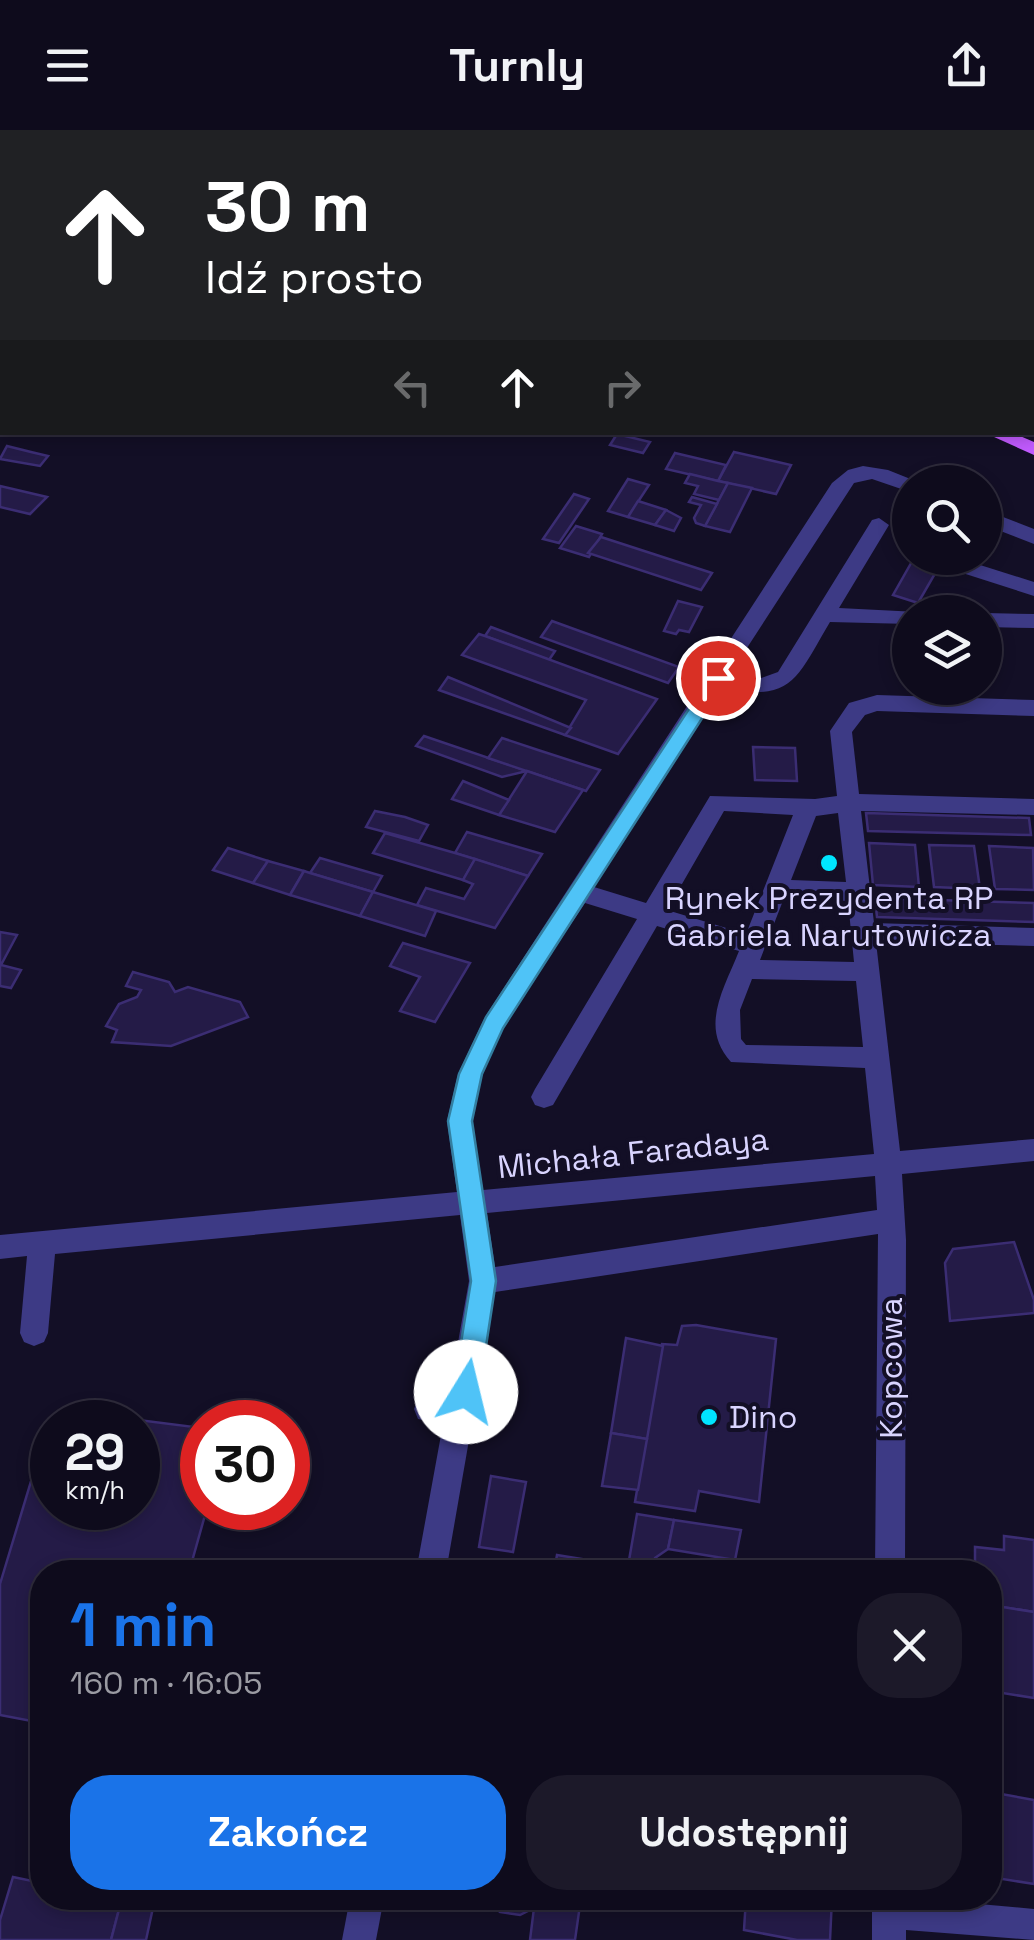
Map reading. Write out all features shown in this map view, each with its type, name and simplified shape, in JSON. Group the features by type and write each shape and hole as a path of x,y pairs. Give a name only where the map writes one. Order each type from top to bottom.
{"main road":[{"path":"1000,435 1034,448"}],"street":[{"path":"433,1560 483,1281 460,1121 471,1074 494,1024 839,486 848,474 860,470 892,480"},
{"path":"1002,524 1034,536"},
{"path":"718,678 758,688 786,677 879,525"},
{"path":"992,575 1034,588"},
{"path":"824,615 892,617"},
{"path":"1002,620 1034,621"},
{"name":"Kopcowa","path":"890,1560 888,1163 841,731 857,709 877,703 1034,708"},
{"path":"544,1097 718,802 808,807 850,802 1034,807"},
{"path":"808,807 728,1010 731,1050 740,1055 878,1058"},
{"path":"776,889 859,892"},
{"path":"580,892 651,915 749,958 868,972"},
{"path":"864,932 1034,937"},
{"name":"Michała Faradaya","path":"0,1247 276,1218 473,1204 1034,1150"},
{"path":"483,1281 891,1220"},
{"path":"34,1333 42,1242"},
{"path":"428,1409 462,1413"},
{"path":"359,1940 365,1910"},
{"path":"889,1916 1034,1926"}],"building":[{"path":"616,435 650,442 643,453 610,445"},
{"path":"7,446 48,456 40,466 0,459"},
{"path":"734,452 791,465 776,494 718,481"},
{"path":"675,453 726,465 718,481 666,469"},
{"path":"690,474 728,483 719,500 694,494 698,486 685,483"},
{"path":"628,479 649,485 628,517 608,511"},
{"path":"728,483 752,488 730,532 705,526"},
{"path":"0,486 47,497 30,514 0,507"},
{"path":"574,494 589,499 559,543 543,539"},
{"path":"692,497 717,504 705,526 696,523 694,518 701,505 689,502"},
{"path":"638,501 666,510 655,525 628,517"},
{"path":"666,510 681,518 674,531 655,525"},
{"path":"576,526 602,534 589,557 560,548"},
{"path":"601,537 712,573 701,590 588,553"},
{"path":"904,575 934,575 923,595 893,595"},
{"path":"678,601 702,607 689,632 664,631"},
{"path":"552,621 679,667 668,683 541,637"},
{"path":"491,627 555,651 549,660 485,636"},
{"path":"479,634 657,699 618,754 565,735 586,700 462,655"},
{"path":"448,677 571,728 565,735 439,690"},
{"path":"424,736 527,771 502,777 416,746"},
{"path":"502,738 600,770 586,791 488,758"},
{"path":"753,747 795,748 797,781 755,780"},
{"path":"527,771 583,790 555,832 499,815"},
{"path":"463,781 509,800 499,815 452,799"},
{"path":"375,811 428,825 419,841 366,827"},
{"path":"866,813 1029,818 1031,835 868,831"},
{"path":"467,832 542,854 528,876 455,853"},
{"path":"385,833 475,859 463,880 373,853"},
{"path":"869,843 915,845 919,887 873,885"},
{"path":"929,845 974,846 980,889 934,887"},
{"path":"989,846 1033,848 1034,890 995,889"},
{"path":"228,848 268,861 253,883 213,870"},
{"path":"320,858 382,876 373,892 310,873"},
{"path":"475,859 528,876 495,928 417,905 426,888 464,899 473,884 463,880"},
{"path":"268,861 304,871 290,895 253,883"},
{"path":"304,871 373,892 360,916 290,895"},
{"path":"373,892 436,911 425,936 360,916"},
{"path":"875,898 1034,903 1034,922 877,917"},
{"path":"0,932 17,935 1,965 21,970 11,988 0,986"},
{"path":"403,943 470,963 435,1022 400,1011 420,977 390,966"},
{"path":"133,972 169,982 175,992 188,987 240,1002 248,1017 171,1046 112,1042 117,1030 106,1026 119,1004 137,997 141,990 126,986"},
{"path":"1014,1242 1034,1300 1034,1313 950,1321 945,1263 953,1249"},
{"name":"Dino","path":"682,1326 776,1339 759,1502 699,1491 695,1511 635,1502 662,1344 677,1345"},
{"path":"626,1338 663,1346 647,1439 611,1433"},
{"path":"160,1423 180,1425 180,1530 201,1530 192,1560 30,1560 30,1721 0,1715 0,1584 30,1485 30,1530 160,1530"},
{"path":"611,1433 647,1439 638,1490 602,1486"},
{"path":"491,1476 526,1482 513,1552 479,1547"},
{"path":"637,1514 674,1520 668,1549 655,1560 629,1560"},
{"path":"674,1520 741,1530 735,1560 668,1549"},
{"path":"1004,1536 1034,1540 1034,1612 1002,1607 1002,1560 975,1560 975,1547 1004,1550"},
{"path":"557,1555 588,1560 556,1560"},
{"path":"1002,1607 1034,1612 1034,1698 1002,1693"},
{"path":"1002,1794 1034,1800 1034,1884 1002,1879"},
{"path":"13,1877 30,1881 30,1910 119,1910 111,1940 0,1940 0,1920"},
{"path":"119,1910 152,1910 146,1940 111,1940"},
{"path":"500,1910 530,1910 520,1915"},
{"path":"534,1910 579,1910 575,1940 530,1940"},
{"path":"745,1910 831,1910 830,1940 797,1940 744,1930"}],"place":[{"name":"Rynek Prezydenta RP Gabriela Narutowicza","path":"829,863"},
{"name":"Dino","path":"709,1417"}],"route":[{"path":"466,1392 483,1281 460,1121 471,1074 494,1024 718,678"}]}
